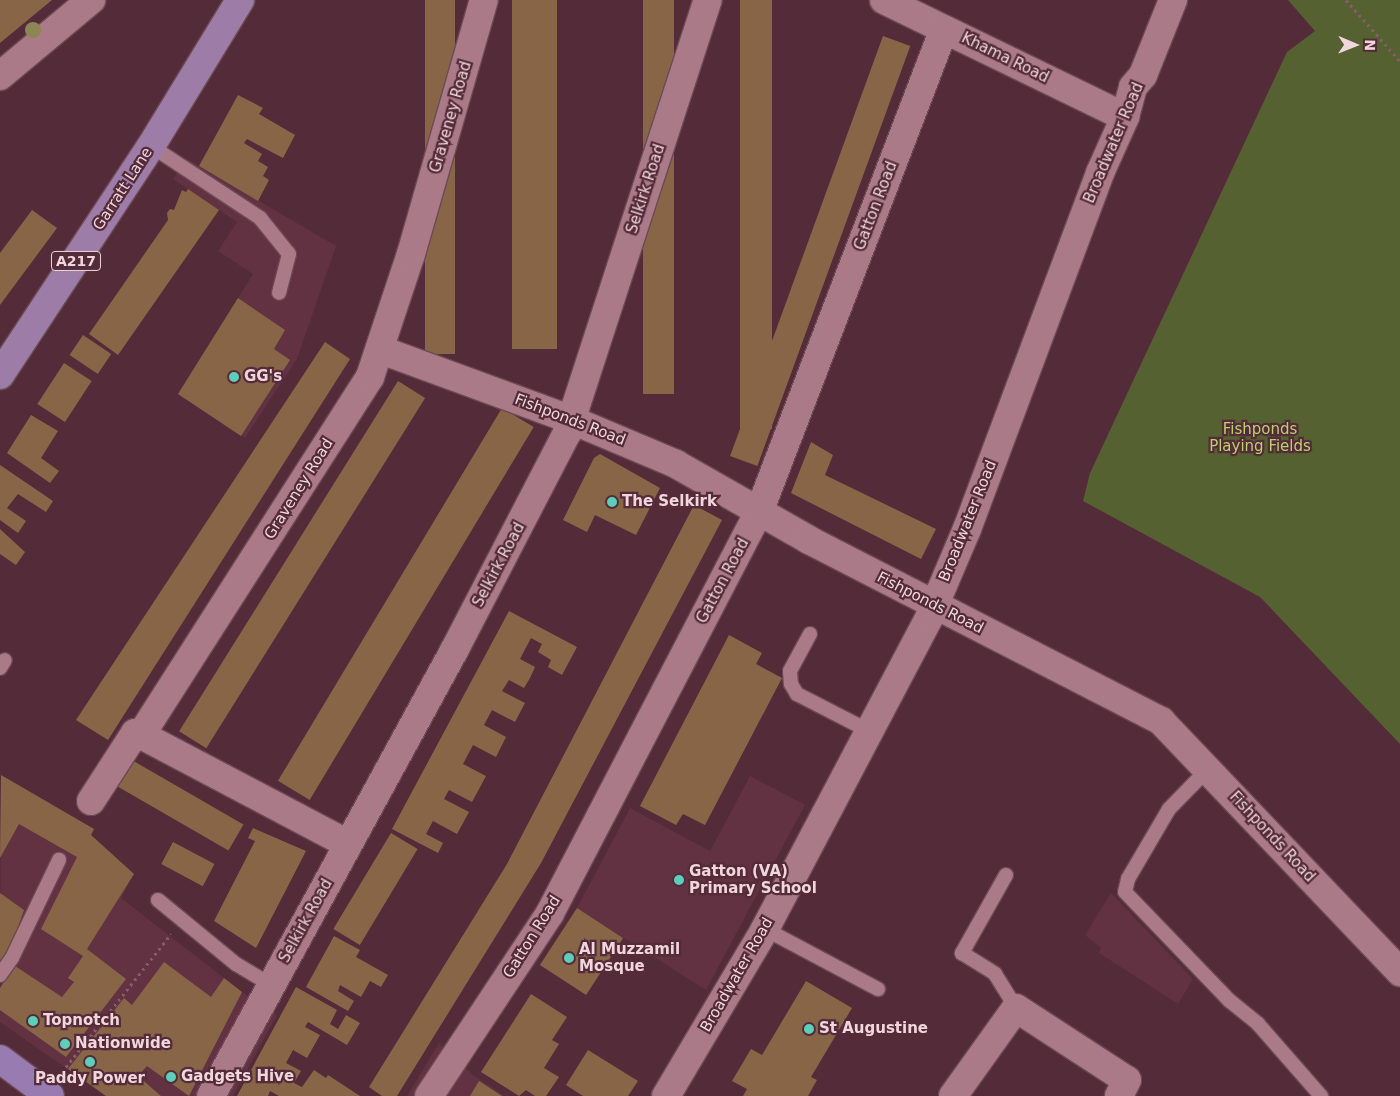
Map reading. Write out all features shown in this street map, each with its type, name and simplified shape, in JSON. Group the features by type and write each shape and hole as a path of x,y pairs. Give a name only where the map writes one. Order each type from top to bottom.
{"highway":[{"path":"0,1059 50,1096"}],"main road":[{"name":"Garratt Lane","path":"0,375 151,146 240,0"}],"street":[{"path":"0,76 91,0"},
{"name":"Graveney Road","path":"90,801 135,733 141,735 370,377 381,350 484,0"},
{"name":"Selkirk Road","path":"212,1096 460,638 572,420 708,0"},
{"name":"Khama Road","path":"884,0 1125,117"},
{"name":"Broadwater Road","path":"666,1096 765,929 934,605 967,529 1100,173 1125,117 1133,88 1143,74 1173,0"},
{"name":"Gatton Road","path":"429,1096 550,913 758,512 944,29"},
{"name":"Fishponds Road","path":"381,350 572,420 676,464 758,512 934,605 1161,721 1400,972"},
{"path":"141,735 348,844"},
{"path":"953,1096 1016,1008 1126,1080 1119,1096"}],"lane":[{"path":"151,146 260,218 289,254 280,293"},
{"path":"810,634 790,671 791,684 797,694 869,731"},
{"path":"1208,769 1169,809 1128,879 1125,892 1230,1001 1258,1024 1321,1096"},
{"path":"0,975 12,958 59,860"},
{"path":"1006,875 962,953 995,974 1016,1008"},
{"path":"158,900 236,964 272,985"},
{"path":"765,929 878,989"}],"path":[{"path":"1346,0 1400,61"},
{"path":"62,1072 182,920"}],"shaded area":[{"path":"187,159 336,246 297,359 245,438 178,394 253,274 218,251 237,222 173,179"},
{"path":"1,775 94,829 91,835 134,874 121,898 242,992 277,1015 233,1096 106,1096 0,1022"},
{"name":"Gatton (VA) Primary School","path":"750,776 805,805 706,990 577,908 630,808 710,851"},
{"path":"1111,893 1193,979 1178,1004 1099,953 1101,948 1085,935"},
{"path":"439,1043 473,1075 505,1096 407,1096"}],"green space":[{"name":"Fishponds Playing Fields","path":"1288,0 1400,0 1400,744 1260,597 1083,501 1090,473 1287,52 1315,31"}],"building":[{"path":"0,0 52,0 0,43"},
{"path":"425,0 455,0 455,354 425,354"},
{"path":"512,0 557,0 557,349 512,349"},
{"path":"643,0 674,0 674,394 643,394"},
{"path":"740,0 772,0 772,429 740,429"},
{"path":"883,36 910,46 757,466 730,456"},
{"path":"238,95 263,108 259,114 295,135 283,158 247,139 244,143 262,154 258,161 268,167 263,176 269,180 258,201 199,166"},
{"path":"188,189 219,210 118,355 89,334 168,220 167,213 170,209 174,210 182,190 186,192"},
{"path":"32,210 57,228 0,305 0,253"},
{"name":"GG's","path":"238,298 285,330 274,349 290,360 241,436 178,394"},
{"path":"83,335 111,354 98,374 70,355"},
{"path":"325,342 350,359 108,740 76,720"},
{"path":"64,363 92,381 65,422 37,404"},
{"path":"398,381 425,398 206,748 179,731"},
{"path":"502,408 534,427 310,800 278,781"},
{"path":"31,415 58,431 41,458 59,471 50,483 7,453"},
{"path":"811,442 833,455 825,475 936,529 921,559 791,493"},
{"name":"The Selkirk","path":"600,454 660,488 636,535 595,515 587,532 563,520 594,458"},
{"path":"0,465 53,501 46,512 18,494 7,508 26,521 18,533 0,520"},
{"path":"694,505 722,520 541,863 397,1096 382,1096 369,1087 507,864"},
{"path":"0,529 25,552 16,565 0,554"},
{"path":"509,611 577,647 562,675 548,667 551,660 538,652 542,644 531,638 520,659 535,667 530,678 524,688 509,680 502,691 525,703 515,722 492,710 484,725 506,737 496,757 473,745 463,764 486,776 472,802 449,790 444,799 469,812 457,834 433,821 426,834 443,843 438,853 392,829"},
{"path":"729,635 762,653 756,664 782,678 705,825 683,814 676,825 640,806"},
{"path":"130,759 243,824 228,850 115,785"},
{"path":"1,775 94,829 91,835 134,874 87,949 126,979 66,1057 0,1010 0,988 15,966 62,997 74,982 68,978 83,956 41,929 77,857 19,824 0,858"},
{"path":"253,828 306,851 256,948 214,921 255,841 248,838"},
{"path":"391,833 418,849 360,945 333,929"},
{"path":"173,842 214,864 203,886 161,864"},
{"path":"0,893 24,910 10,950 0,963"},
{"path":"577,908 623,938 586,995 540,965"},
{"path":"334,936 360,950 356,957 388,975 381,987 370,981 361,997 340,985 338,991 354,1001 348,1011 306,987"},
{"path":"164,962 211,997 224,978 242,992 189,1096 147,1066 138,1076 161,1096 106,1096 68,1069 124,998 132,1005"},
{"name":"St Augustine","path":"806,981 852,1008 811,1077 817,1080 808,1096 743,1096 747,1089 732,1081 751,1049 762,1055"},
{"path":"296,987 337,1010 330,1024 338,1029 346,1015 360,1023 347,1045 308,1022 305,1027 320,1035 307,1058 293,1050 286,1063 301,1071 294,1083 302,1087 314,1070 326,1078 328,1075 360,1096 279,1096 270,1091 268,1096 237,1096"},
{"path":"531,994 567,1017 552,1040 559,1044 544,1068 559,1077 546,1096 535,1096 526,1090 519,1096 481,1072"},
{"path":"588,1050 638,1081 628,1096 583,1096 566,1085"},
{"path":"479,1081 502,1096 470,1096"}],"place":[{"name":"GG's","path":"234,377"},
{"name":"The Selkirk","path":"612,502"},
{"name":"Gatton (VA) Primary School","path":"679,880"},
{"name":"Al Muzzamil Mosque","path":"569,958"},
{"name":"Topnotch","path":"33,1021"},
{"name":"St Augustine","path":"809,1029"},
{"name":"Nationwide","path":"65,1044"},
{"name":"Paddy Power","path":"90,1062"},
{"name":"Gadgets Hive","path":"171,1077"}]}
